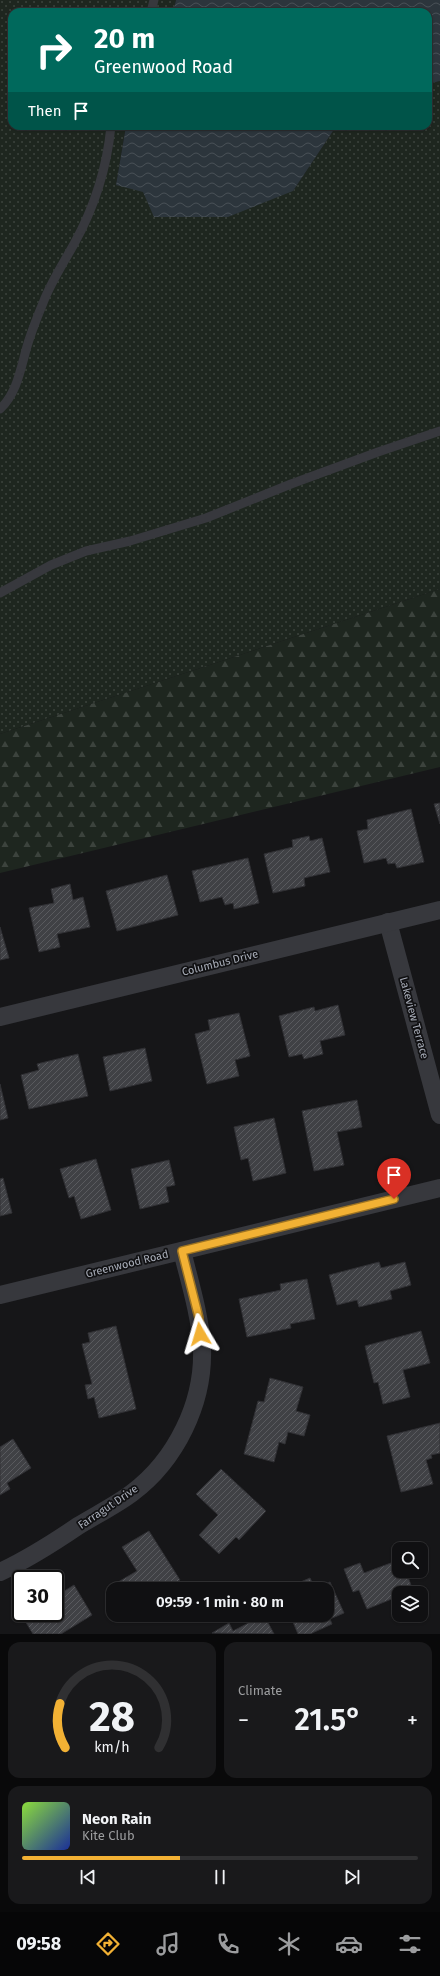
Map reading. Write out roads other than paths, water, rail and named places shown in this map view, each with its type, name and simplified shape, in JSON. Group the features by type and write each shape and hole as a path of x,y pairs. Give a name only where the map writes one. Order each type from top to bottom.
{"street":[{"name":"Columbus Drive","path":"0,1016 440,910"},
{"name":"Lakeview Terrace","path":"388,922 440,1115"},
{"name":"Greenwood Road","path":"0,1295 440,1188"},
{"name":"Farragut Drive","path":"0,1572 20,1563 132,1493 157,1470 177,1443 192,1412 200,1380 202,1349 199,1318 182,1251"}],"lane":[{"path":"0,409 7,402 21,372 29,340 43,301 86,219 101,182 109,130"},
{"path":"0,593 50,565 86,551 130,541 206,518 291,484 440,431"}],"water":[{"path":"176,0 440,0 440,81 432,83 432,8 174,8"},
{"path":"125,130 334,130 293,191 228,217 154,217 143,192 116,185"}]}
